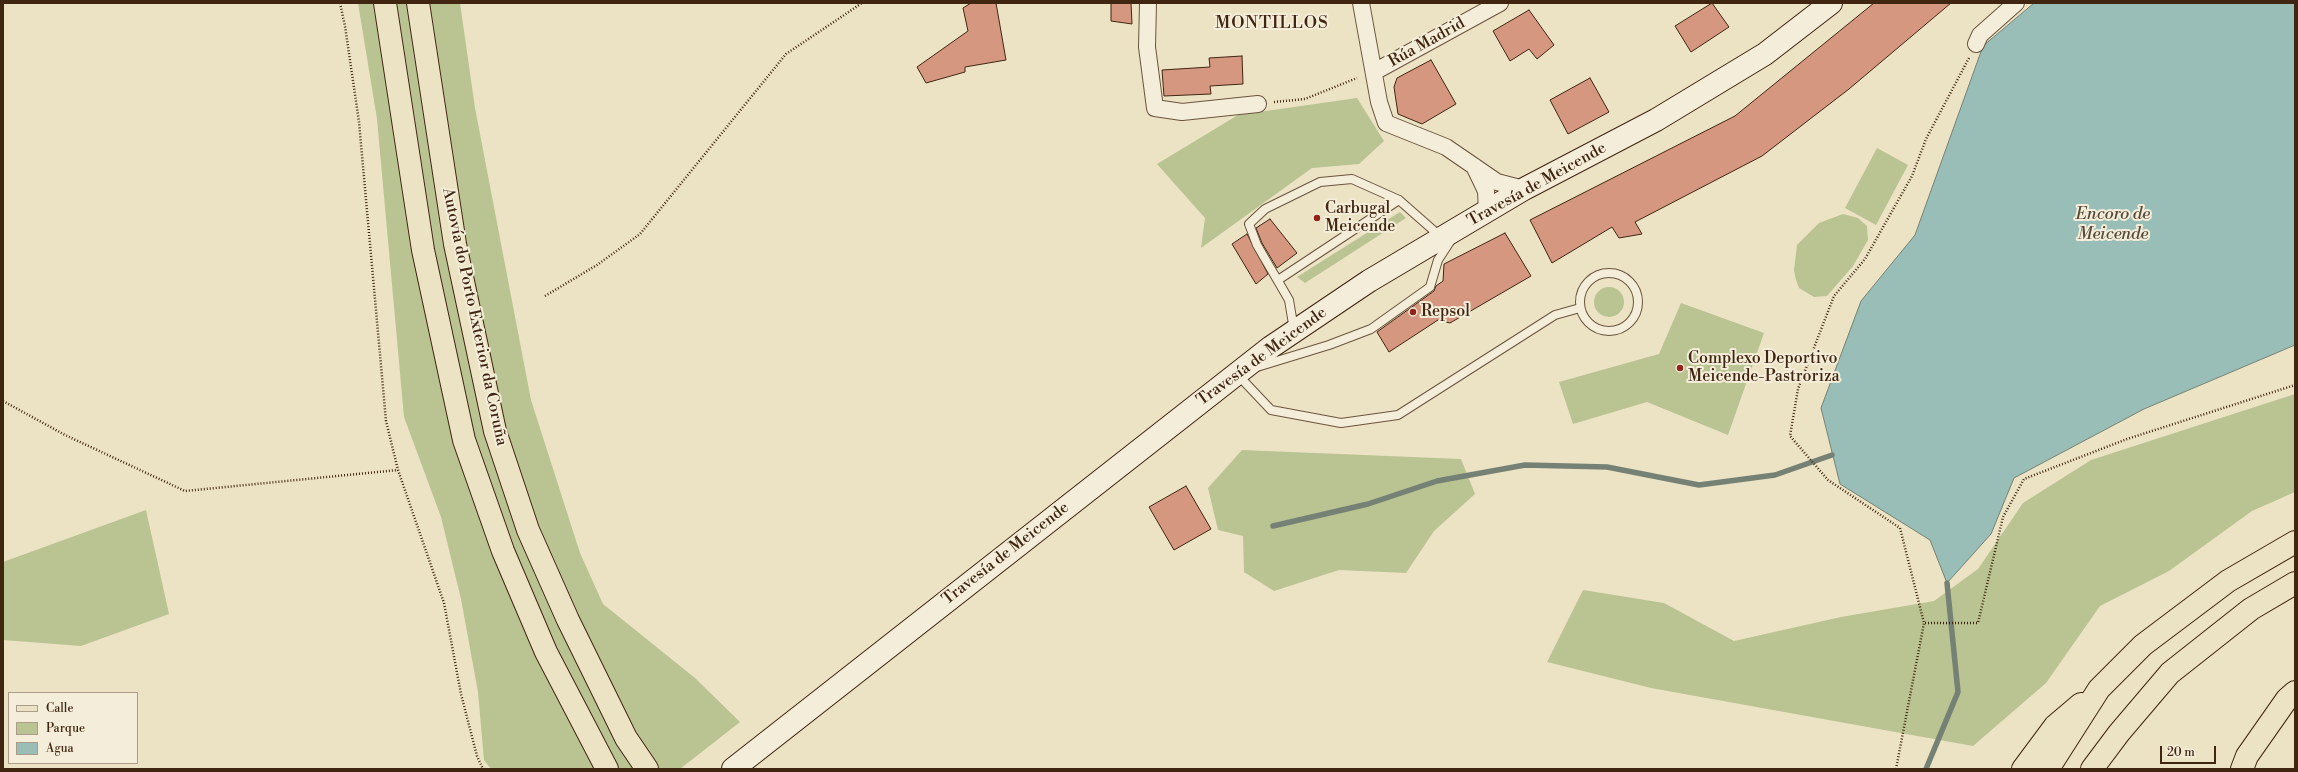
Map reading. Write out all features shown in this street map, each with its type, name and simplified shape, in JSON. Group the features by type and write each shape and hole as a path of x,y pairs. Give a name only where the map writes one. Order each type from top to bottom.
{"main road":[{"name":"Autovía do Porto Exterior da Coruña","path":"386,3 423,250 464,440 503,551 546,652 607,769"},
{"name":"Autovía do Porto Exterior da Coruña","path":"418,3 455,244 495,431 528,530 568,620 626,738 647,769"},
{"name":"Travesía de Meicende","path":"732,769 1237,374 1294,332 1370,281 1450,235 1524,189 1656,120 1752,62 1831,3"},
{"path":"2023,769 2055,726 2099,689 2143,645 2228,581 2295,542"},
{"path":"2092,769 2119,733 2170,673 2251,609 2295,583"},
{"path":"2048,769 2099,689"},
{"path":"2242,769 2247,756 2287,699 2295,692"}],"street":[{"path":"1148,3 1147,47 1155,108 1182,112 1258,104"},
{"path":"1361,3 1378,102 1386,123 1446,147 1497,182 1524,189"},
{"name":"Rúa Madrid","path":"1374,72 1500,3"},
{"path":"1976,44 1980,34 2016,3"},
{"path":"1474,165 1486,191 1488,212"}],"lane":[{"path":"1294,332 1290,300 1257,245 1249,224 1266,209 1320,182 1352,179 1399,200 1450,235 1438,260 1430,287 1371,329 1329,345 1237,374 1271,410 1341,423 1398,414 1555,316 1580,308"},
{"path":"1278,280 1399,200"},
{"path":"1613,273 1629,281 1637,298 1637,308 1634,317 1619,329 1609,331 1599,329 1590,324 1584,317 1580,308 1582,290 1595,276 1604,274 1613,273"}],"path":[{"path":"340,3 345,26 359,122 386,421 398,470 444,603 461,694 477,756 483,769"},
{"path":"545,296 597,265 640,234 786,54 862,3"},
{"path":"1896,769 1924,623 1900,528 1828,480 1790,436 1798,389 1834,296 1865,259 1908,183 1926,139 1976,44"},
{"path":"1258,104 1305,99 1374,72"},
{"path":"1924,623 1978,623 2003,517 2024,479 2128,439 2295,385"},
{"path":"3,401 65,435 185,491 398,470"}],"green space":[{"path":"358,3 460,3 475,108 531,400 580,553 603,604 695,678 740,722 680,769 491,769 484,760 478,692 461,599 441,517 404,417 377,119"},
{"path":"1357,98 1384,141 1359,164 1312,168 1201,248 1205,218 1157,164 1238,115"},
{"path":"1877,148 1908,165 1876,225 1845,208"},
{"path":"1400,212 1406,218 1305,283 1297,277"},
{"path":"1843,214 1858,218 1867,226 1868,240 1853,266 1827,296 1814,297 1799,288 1796,280 1794,270 1797,245 1819,223"},
{"path":"1609,287 1620,291 1624,302 1620,313 1609,317 1598,313 1594,302 1598,291"},
{"name":"Complexo Deportivo Meicende-Pastroriza","path":"1681,303 1764,333 1728,435 1647,402 1573,424 1559,382 1659,354"},
{"path":"2295,394 2295,492 2252,511 2169,571 2100,606 2046,683 1973,746 1651,688 1547,662 1583,590 1664,603 1734,641 1841,617 1934,601 1978,569 2023,503 2091,460"},
{"path":"1242,450 1461,459 1475,494 1434,531 1406,573 1339,570 1274,591 1244,572 1243,536 1218,530 1208,488"},
{"path":"146,510 169,614 81,646 3,640 3,562"}],"water":[{"name":"Encoro de Meicende","path":"2034,3 2295,3 2295,345 2144,409 2014,478 1991,534 1947,583 1930,540 1840,484 1821,408 1861,301 1915,235 1983,46"}],"building":[{"path":"971,3 996,3 1006,60 965,67 965,72 926,83 917,67 968,31 963,8"},
{"path":"1111,3 1131,3 1132,24 1111,21"},
{"path":"1712,3 1729,27 1691,52 1675,26"},
{"path":"1874,3 1951,3 1849,89 1762,156 1635,222 1642,234 1619,238 1612,227 1552,263 1530,220 1735,116"},
{"path":"1529,10 1554,45 1537,59 1529,49 1510,61 1493,31"},
{"path":"1242,56 1243,84 1210,86 1211,94 1164,96 1162,70 1210,67 1209,58"},
{"path":"1431,60 1456,104 1422,124 1398,114 1394,87 1397,78"},
{"path":"1590,78 1609,112 1568,134 1550,100"},
{"path":"1270,219 1297,253 1277,268 1262,243 1256,228"},
{"path":"1505,233 1531,276 1450,323 1438,320 1389,352 1377,332 1434,291 1436,286 1443,281 1444,264"},
{"path":"1247,234 1268,274 1256,284 1232,244"},
{"path":"1186,486 1211,529 1174,550 1149,507"}],"waterway":[{"path":"1273,526 1368,504 1437,481 1525,465 1607,467 1699,485 1775,475 1832,455"},
{"path":"1926,769 1958,692 1947,583"}],"place":[{"name":"Carbugal Meicende","path":"1317,218"},
{"name":"Repsol","path":"1413,312"},
{"name":"Complexo Deportivo Meicende-Pastroriza","path":"1680,368"}],"district":[{"name":"MONTILLOS","path":"1272,24"}]}
